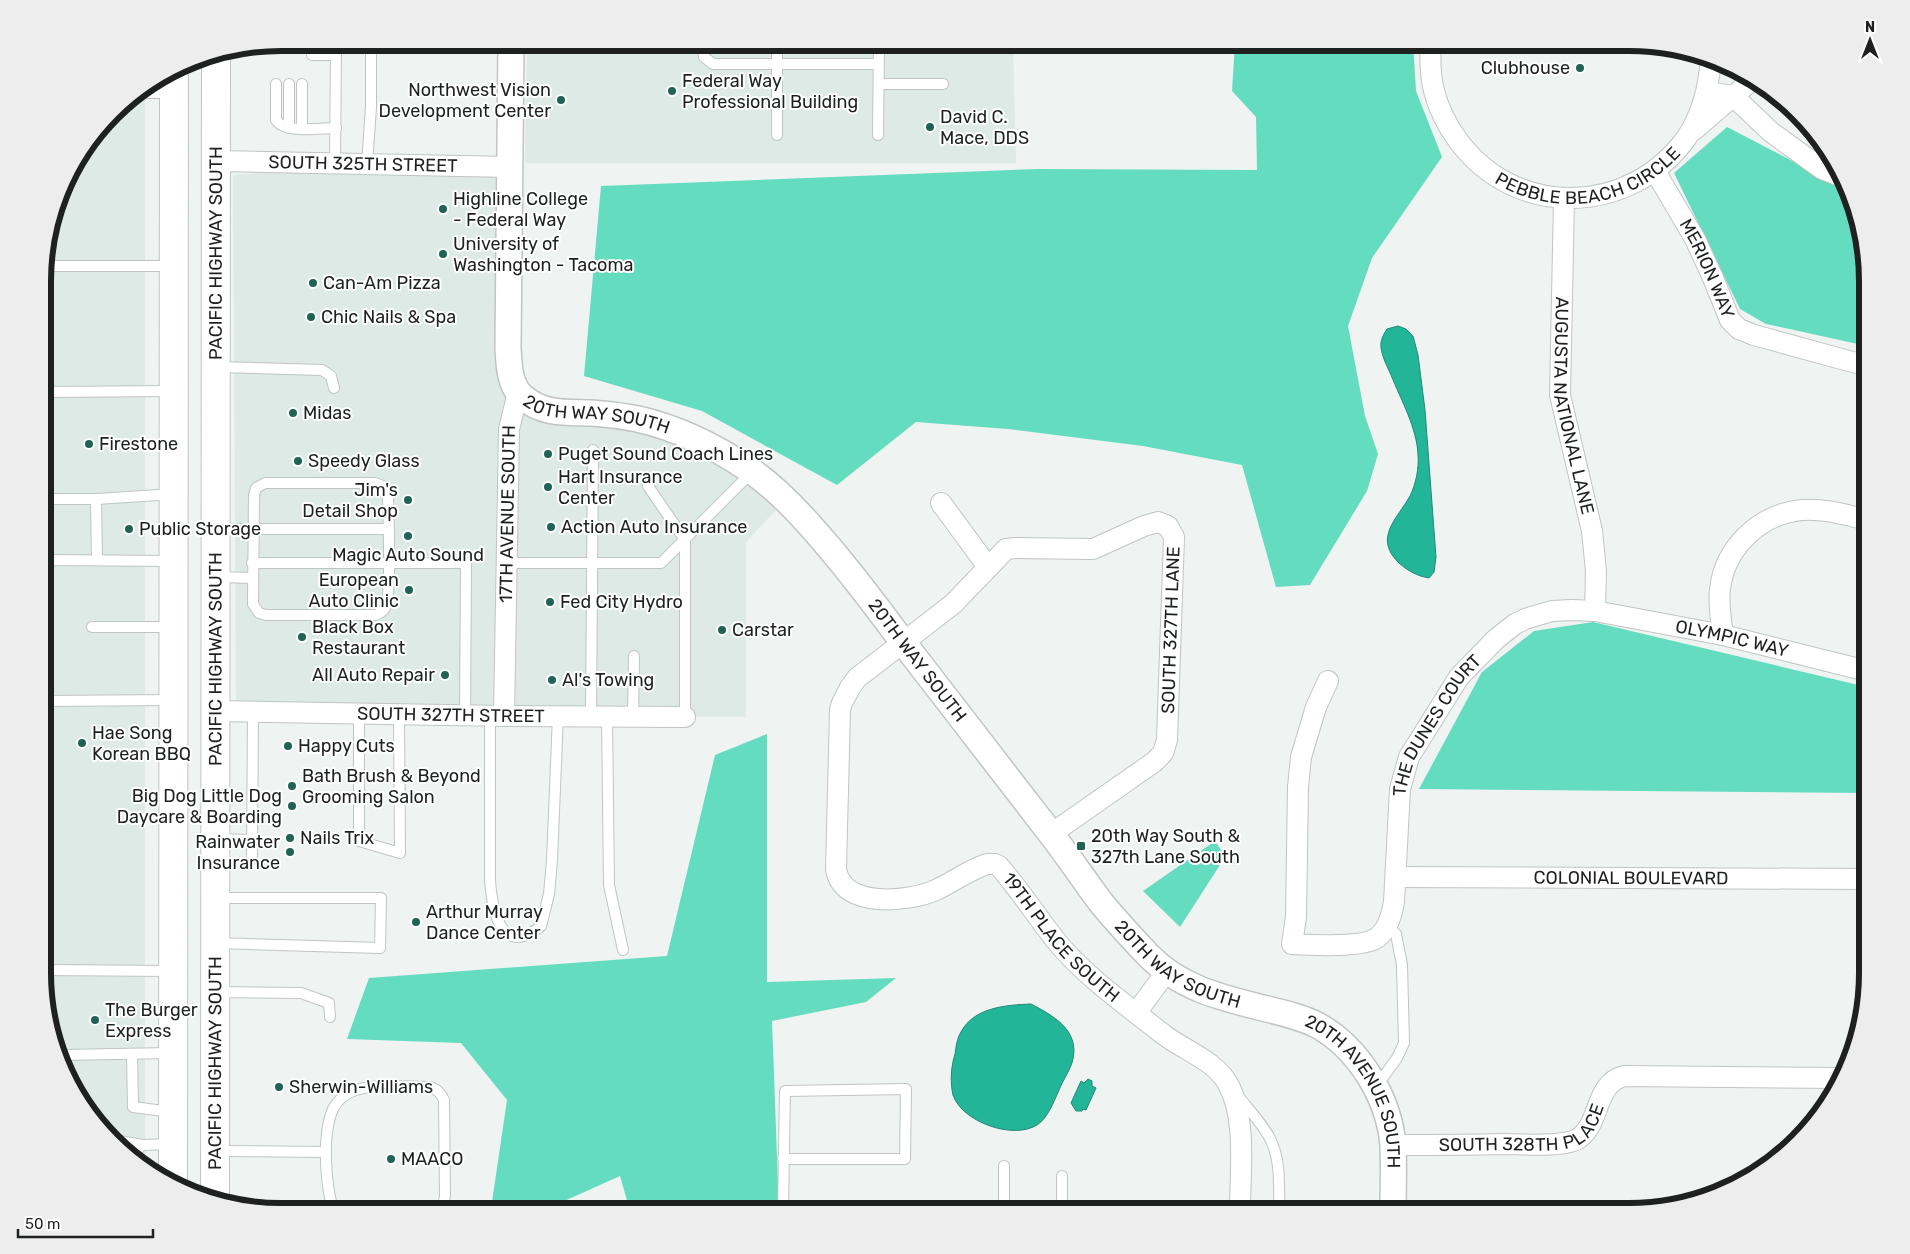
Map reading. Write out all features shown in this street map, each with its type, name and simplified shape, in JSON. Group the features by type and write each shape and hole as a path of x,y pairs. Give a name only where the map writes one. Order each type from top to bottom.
{"main road":[{"name":"PACIFIC HIGHWAY SOUTH","path":"215,1193 216,61"},
{"path":"173,1176 174,391 176,266 174,82"}],"street":[{"path":"511,51 508,348 510,368 518,392"},
{"name":"PEBBLE BEACH CIRCLE","path":"1430,51 1429,62 1434,92 1444,121 1469,156 1493,175 1524,190 1564,199 1607,193 1624,187 1655,171 1687,136 1700,112 1707,92 1710,66"},
{"path":"1687,136 1747,84"},
{"path":"1707,92 1733,96 1771,132 1822,169 1831,173"},
{"name":"SOUTH 325TH STREET","path":"217,161 510,167"},
{"name":"MERION WAY","path":"1655,171 1694,239 1713,278 1730,320 1738,329 1859,364"},
{"name":"AUGUSTA NATIONAL LANE","path":"1564,199 1560,395 1592,531 1596,571 1596,611"},
{"name":"20TH WAY SOUTH","path":"518,392 534,405 546,410 622,416 656,424 694,439 753,471 786,499 849,570 1051,834 1100,902 1126,932 1154,961 1185,983 1203,992 1230,1001 1265,1008"},
{"name":"17TH AVENUE SOUTH","path":"497,716 506,563 509,429 518,392"},
{"path":"941,503 988,567"},
{"path":"1723,635 1720,616 1720,589 1727,562 1738,543 1756,528 1778,515 1803,510 1827,511 1859,518"},
{"name":"SOUTH 327TH LANE","path":"903,642 952,604 1001,553 1009,548 1093,549 1144,526 1156,523 1168,526 1174,537 1170,683 1167,742 1164,752 1158,759 1051,834"},
{"name":"THE DUNES COURT","path":"1387,925 1393,908 1398,807 1403,774 1416,743 1458,677 1496,639 1525,618 1552,611 1596,611"},
{"name":"OLYMPIC WAY","path":"1596,611 1723,635 1859,669"},
{"name":"19TH PLACE SOUTH","path":"903,642 856,679 841,706 836,863 841,883 854,894 866,897 908,897 936,890 985,864 995,864 1001,868 1057,942 1075,961 1162,1034 1220,1072 1228,1084 1237,1112 1240,1131 1240,1203"},
{"path":"1328,681 1316,707 1301,757 1298,787 1296,917 1292,944 1326,945 1369,941 1378,937 1387,925"},
{"name":"SOUTH 327TH STREET","path":"216,711 497,716 685,716"},
{"name":"COLONIAL BOULEVARD","path":"1396,877 1859,879"},
{"path":"1136,1013 1167,971"},
{"name":"20TH AVENUE SOUTH","path":"1265,1008 1300,1017 1324,1029 1350,1052 1376,1088 1387,1117 1393,1145 1393,1203"},
{"name":"SOUTH 328TH PLACE","path":"1393,1145 1572,1142 1581,1137 1588,1129 1608,1086 1615,1079 1624,1076 1833,1078"}],"lane":[{"path":"335,164 336,51"},
{"path":"367,165 371,107 371,51"},
{"path":"703,51 704,57 713,64 879,64"},
{"path":"777,51 777,135"},
{"path":"878,135 879,51"},
{"path":"312,55 336,55"},
{"path":"159,87 174,82"},
{"path":"276,84 276,120 281,126 289,128 336,128"},
{"path":"289,84 289,128"},
{"path":"302,84 302,128"},
{"path":"878,84 943,84"},
{"path":"52,266 176,266"},
{"path":"217,367 322,370 331,376 334,388"},
{"path":"51,392 174,391"},
{"path":"594,450 592,563 599,716 609,885 623,950"},
{"path":"506,563 661,562 753,471"},
{"path":"265,483 375,483 385,487 388,494 389,529 387,602 384,610 376,615 262,614 255,609 253,604 253,529 254,495 256,488 265,483"},
{"path":"648,486 684,540 685,716"},
{"path":"51,499 96,499 175,494"},
{"path":"96,499 97,560"},
{"path":"216,529 389,529"},
{"path":"51,560 174,561"},
{"path":"252,563 466,563 466,715"},
{"path":"216,577 253,578"},
{"path":"92,627 175,627"},
{"path":"633,716 634,656"},
{"path":"51,701 174,700"},
{"path":"252,858 253,712"},
{"path":"359,714 359,842 400,852 399,714"},
{"path":"497,716 490,880 491,900 500,928 509,935 517,936 527,936 541,926 549,894 558,716"},
{"path":"215,839 252,840"},
{"path":"215,943 380,948 381,898 216,898"},
{"path":"1376,1088 1397,1058 1404,1043 1402,965 1396,934 1387,925"},
{"path":"51,970 174,971"},
{"path":"215,992 301,993 328,1003 330,1017"},
{"path":"67,1055 174,1053"},
{"path":"132,1054 133,1107 174,1113"},
{"path":"1228,1084 1262,1126 1276,1150 1279,1166 1278,1203"},
{"path":"332,1203 328,1185 326,1152 333,1110 337,1102 353,1091 382,1088 435,1089 442,1095 444,1100 444,1203"},
{"path":"783,1159 905,1159 906,1089 785,1091 783,1159 783,1203"},
{"path":"126,1142 142,1145 174,1144"},
{"path":"136,1151 142,1145"},
{"path":"215,1151 326,1152"},
{"path":"1004,1166 1004,1203"},
{"path":"1062,1176 1062,1203"}],"shaded area":[{"path":"527,51 1013,51 1016,163 525,163"},
{"path":"1234,51 1414,51 1416,91 1442,157 1372,258 1348,326 1365,416 1378,454 1367,491 1310,585 1276,587 1242,465 1143,446 1008,429 916,422 837,485 702,411 584,376 601,186 1038,169 1257,170 1256,117 1232,91"},
{"path":"145,96 145,1158 108,1124 82,1088 63,1046 53,1003 51,972 51,282 53,251 59,222 69,193 82,166 108,130"},
{"path":"1727,127 1837,184 1847,208 1857,251 1859,344 1766,324 1740,309 1674,173"},
{"path":"370,165 509,168 518,392 639,419 786,499 746,542 746,717 504,716 236,706 233,175"},
{"path":"1398,326 1406,329 1413,336 1418,355 1425,410 1436,557 1434,572 1429,578 1409,571 1402,566 1391,554 1388,545 1390,529 1410,496 1418,465 1417,445 1412,424 1382,354 1381,344 1387,329"},
{"path":"1593,622 1859,685 1859,793 1419,789 1482,672 1534,631"},
{"path":"767,734 767,982 896,978 866,1002 772,1021 779,1203 628,1203 620,1176 560,1203 490,1203 507,1100 461,1043 347,1039 369,978 667,956 715,755"},
{"path":"1215,841 1221,850 1227,854 1180,927 1143,891"},
{"path":"1031,1004 1056,1019 1068,1032 1074,1049 1072,1063 1050,1109 1041,1122 1027,1129 1015,1130 989,1126 967,1113 958,1105 953,1095 951,1085 952,1069 959,1037 967,1024 983,1012 1012,1005"},
{"path":"1088,1079 1092,1081 1092,1086 1096,1088 1086,1110 1076,1111 1071,1103 1081,1081 1084,1083"}],"place":[{"name":"Clubhouse","path":"1580,68"},
{"name":"Federal Way Professional Building","path":"672,91"},
{"name":"Northwest Vision Development Center","path":"561,100"},
{"name":"David C. Mace, DDS","path":"930,127"},
{"name":"Highline College - Federal Way","path":"443,209"},
{"name":"University of Washington - Tacoma","path":"443,254"},
{"name":"Can-Am Pizza","path":"313,283"},
{"name":"Chic Nails & Spa","path":"311,317"},
{"name":"Midas","path":"293,413"},
{"name":"Firestone","path":"89,444"},
{"name":"Puget Sound Coach Lines","path":"548,454"},
{"name":"Speedy Glass","path":"298,461"},
{"name":"Hart Insurance Center","path":"548,487"},
{"name":"Jim's Detail Shop","path":"408,500"},
{"name":"Action Auto Insurance","path":"551,527"},
{"name":"Public Storage","path":"129,529"},
{"name":"Magic Auto Sound","path":"408,536"},
{"name":"European Auto Clinic","path":"409,590"},
{"name":"Fed City Hydro","path":"550,602"},
{"name":"Carstar","path":"722,630"},
{"name":"Black Box Restaurant","path":"302,637"},
{"name":"All Auto Repair","path":"445,675"},
{"name":"Al's Towing","path":"552,680"},
{"name":"Hae Song Korean BBQ","path":"82,743"},
{"name":"Happy Cuts","path":"288,746"},
{"name":"Bath Brush & Beyond Grooming Salon","path":"292,786"},
{"name":"Big Dog Little Dog Daycare & Boarding","path":"292,806"},
{"name":"Nails Trix","path":"290,838"},
{"name":"20th Way South & 327th Lane South","path":"1081,846"},
{"name":"Rainwater Insurance","path":"290,852"},
{"name":"Arthur Murray Dance Center","path":"416,922"},
{"name":"The Burger Express","path":"95,1020"},
{"name":"Sherwin-Williams","path":"279,1087"},
{"name":"MAACO","path":"391,1159"}]}
